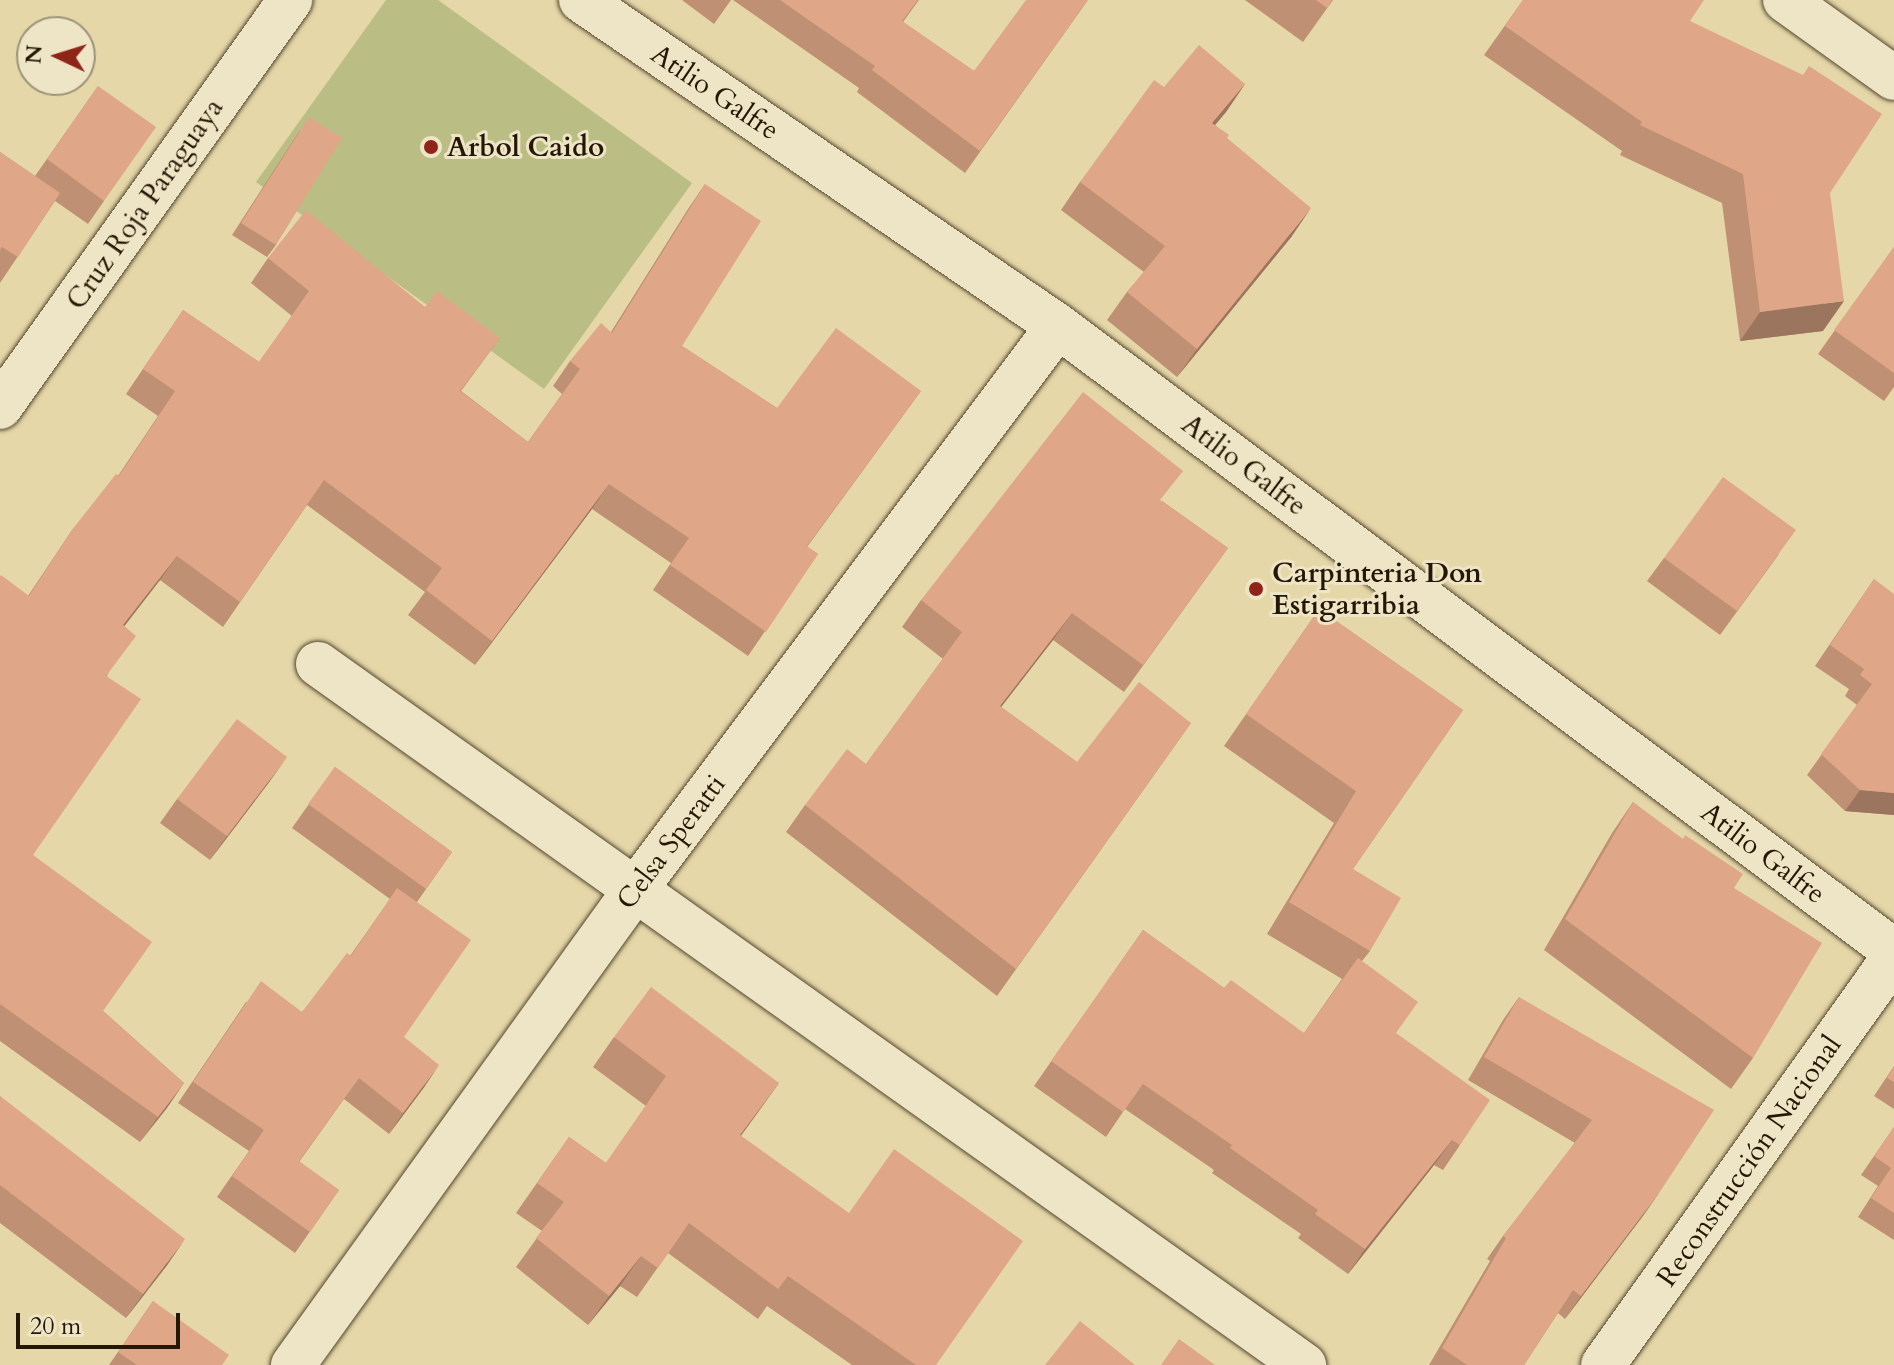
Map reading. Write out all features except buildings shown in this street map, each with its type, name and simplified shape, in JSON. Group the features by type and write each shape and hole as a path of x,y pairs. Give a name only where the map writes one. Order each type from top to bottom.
{"street":[{"name":"Cruz Roja Paraguaya","path":"0,407 290,0"},
{"name":"Atilio Galfre","path":"581,0 1058,326 1894,951"},
{"path":"1785,0 1894,78"},
{"name":"Celsa Speratti","path":"293,1365 635,890 1058,326"},
{"path":"318,664 1304,1365"},
{"name":"Reconstrucción Nacional","path":"1603,1365 1894,957"}],"green space":[{"path":"386,0 438,0 692,183 544,389 256,182"}],"place":[{"name":"Arbol Caido","path":"431,147"},
{"name":"Carpinteria Don Estigarribia","path":"1256,589"}]}
